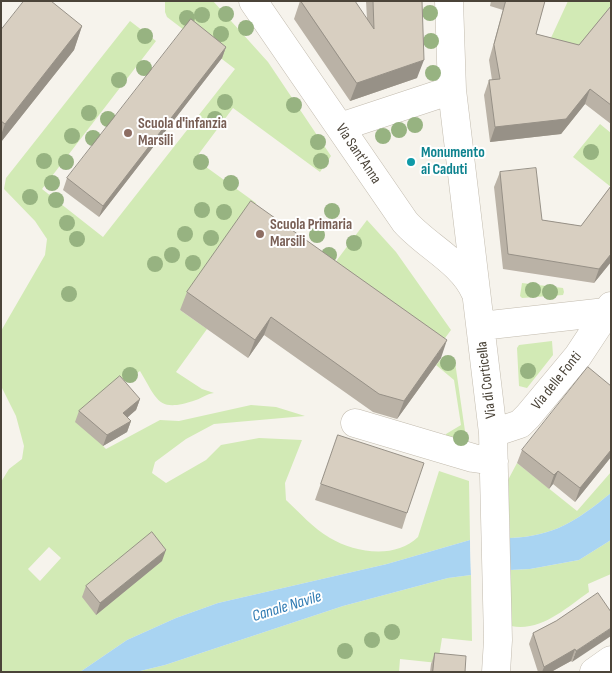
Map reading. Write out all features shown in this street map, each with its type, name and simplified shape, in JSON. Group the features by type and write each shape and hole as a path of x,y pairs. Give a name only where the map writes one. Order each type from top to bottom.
{"street":[{"name":"Via Sant'Anna","path":"253,1 404,222 418,237 464,273 476,294"},
{"name":"Via di Corticella","path":"449,1 452,90 493,433 498,640 496,672"},
{"path":"340,127 452,90"},
{"name":"Via delle Fonti","path":"481,326 608,309"},
{"name":"Via delle Fonti","path":"493,433 520,424 528,416 578,356 608,309"},
{"path":"355,424 473,458 495,471"},
{"path":"594,672 611,660"}],"green space":[{"path":"165,1 213,1 268,62 331,156 320,172 233,108 195,159 256,203 180,310 207,329 176,372 202,389 214,393 183,404 166,404 160,402 156,397 140,371 116,387 103,446 106,449 160,420 179,421 251,405 276,407 305,416 214,424 186,439 155,462 152,473 166,483 206,460 221,445 259,438 302,440 285,483 286,500 312,525 330,538 351,547 375,551 398,549 409,544 418,537 439,471 469,481 470,540 387,564 218,603 176,618 127,640 80,672 1,672 1,482 9,469 22,459 24,446 16,416 1,386 1,331 45,255 47,239 35,221 4,189 6,178 130,21 156,41 42,189 103,237 235,69 167,17","holes":["49,547 61,558 40,581 28,569"]},
{"path":"568,1 611,1 611,23 553,85 544,53"},
{"path":"600,124 611,133 611,187 573,157"},
{"path":"367,220 396,252 451,330 434,353 325,276"},
{"path":"522,283 563,288 564,292 563,295 522,298 520,296"},
{"path":"552,341 553,355 527,388 519,386 517,348 519,345"},
{"path":"444,356 449,356 455,362 467,445 445,439 446,434 461,425 454,380 436,365"},
{"path":"517,463 577,511 611,472 611,493 587,512 553,530 526,537 510,538 508,480"},
{"path":"611,540 611,574 588,584 589,592 553,617 533,625 511,626 510,570 530,569 579,560"},
{"path":"471,575 472,641 442,638 438,663 400,659 399,672 136,672 165,665 343,606 448,578"}],"water":[{"path":"611,493 611,540 579,560 530,569 510,570 510,538 526,537 553,530 587,512"},
{"name":"Canale Navile","path":"470,540 471,575 448,578 343,606 165,665 136,672 80,672 127,640 176,618 218,603 387,564"}],"pier":[{"path":"470,538 472,540 473,575 471,577"}],"building":[{"path":"24,1 51,1 82,26 5,124 1,121 1,30"},
{"path":"301,1 355,1 374,29 373,1 422,1 424,60 357,83"},
{"path":"506,1 545,1 536,34 579,45 611,6 611,105 590,89 566,119 495,127 489,80 500,79 494,45"},
{"path":"191,19 226,47 103,206 67,178"},
{"path":"536,168 542,220 581,226 611,186 611,254 599,269 508,254 500,172"},
{"path":"251,201 447,340 404,401 379,394 271,317 255,340 187,292"},
{"path":"588,367 611,386 611,450 580,488 558,471 554,475 522,450"},
{"path":"120,376 140,399 123,413 131,421 107,435 79,411"},
{"path":"338,435 424,463 407,513 321,484"},
{"path":"152,532 166,550 100,603 86,586"},
{"path":"598,593 611,612 611,628 576,651 575,649 544,667 533,633 556,621"},
{"path":"435,653 466,656 465,672 433,672"}],"place":[{"name":"Scuola d'infanzia Marsili","path":"128,133"},
{"name":"Monumento ai Caduti","path":"411,162"},
{"name":"Scuola Primaria Marsili","path":"260,234"}]}
